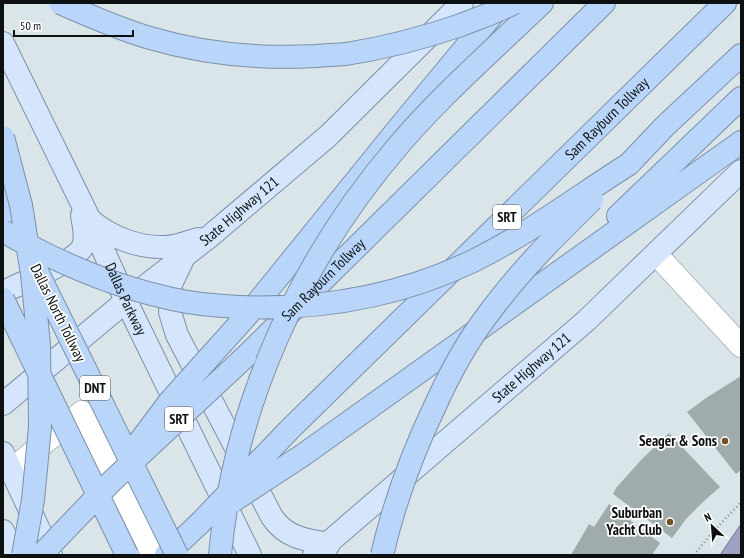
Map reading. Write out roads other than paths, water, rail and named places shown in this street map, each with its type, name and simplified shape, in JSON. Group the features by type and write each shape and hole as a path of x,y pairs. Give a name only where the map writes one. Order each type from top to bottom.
{"highway":[{"path":"60,3 108,25 151,39 192,48 241,55 291,57 344,54 393,46 440,32 485,16 514,3"},
{"path":"112,481 170,401 249,313 397,130 503,3"},
{"path":"220,555 227,497 241,437 250,407 292,306 320,255 360,194 411,131 469,72 542,3"},
{"name":"Sam Rayburn Tollway","path":"41,555 112,481 246,357 604,3"},
{"name":"Sam Rayburn Tollway","path":"166,555 199,524 289,430 725,3"},
{"path":"382,555 392,515 420,436 450,375 470,340 506,290 546,244 629,164 665,126 741,55"},
{"path":"561,271 741,98"},
{"path":"3,137 21,205 32,274 39,345 40,427 33,500 23,555"},
{"path":"199,524 303,455 741,142"},
{"path":"3,189 8,226 34,249 77,269 126,286 173,299 200,304 261,308 309,306 345,302 393,291 430,278 472,261 505,245 538,225 629,164"},
{"name":"Dallas North Tollway","path":"3,200 8,226 177,555"},
{"path":"3,299 127,555"}],"main road":[{"name":"State Highway 121","path":"3,404 126,301 209,236 328,136 462,3"},
{"name":"Dallas Parkway","path":"3,43 89,218 126,301 250,555"},
{"name":"State Highway 121","path":"322,551 587,320 741,171"},
{"path":"3,292 61,264 82,248 85,237 79,198"},
{"path":"89,218 110,235 138,245 166,248 209,236"},
{"path":"186,254 171,284 170,312 177,335 272,517 279,527 322,551"},
{"path":"7,461 51,555"},
{"path":"3,531 15,555"}],"lane":[{"path":"656,254 741,346"},
{"path":"7,461 82,412 153,555"}],"water":[{"path":"741,524 741,555 720,555"}],"place":[{"name":"Seager & Sons","path":"725,441"},
{"name":"Suburban Yacht Club","path":"670,522"}]}
